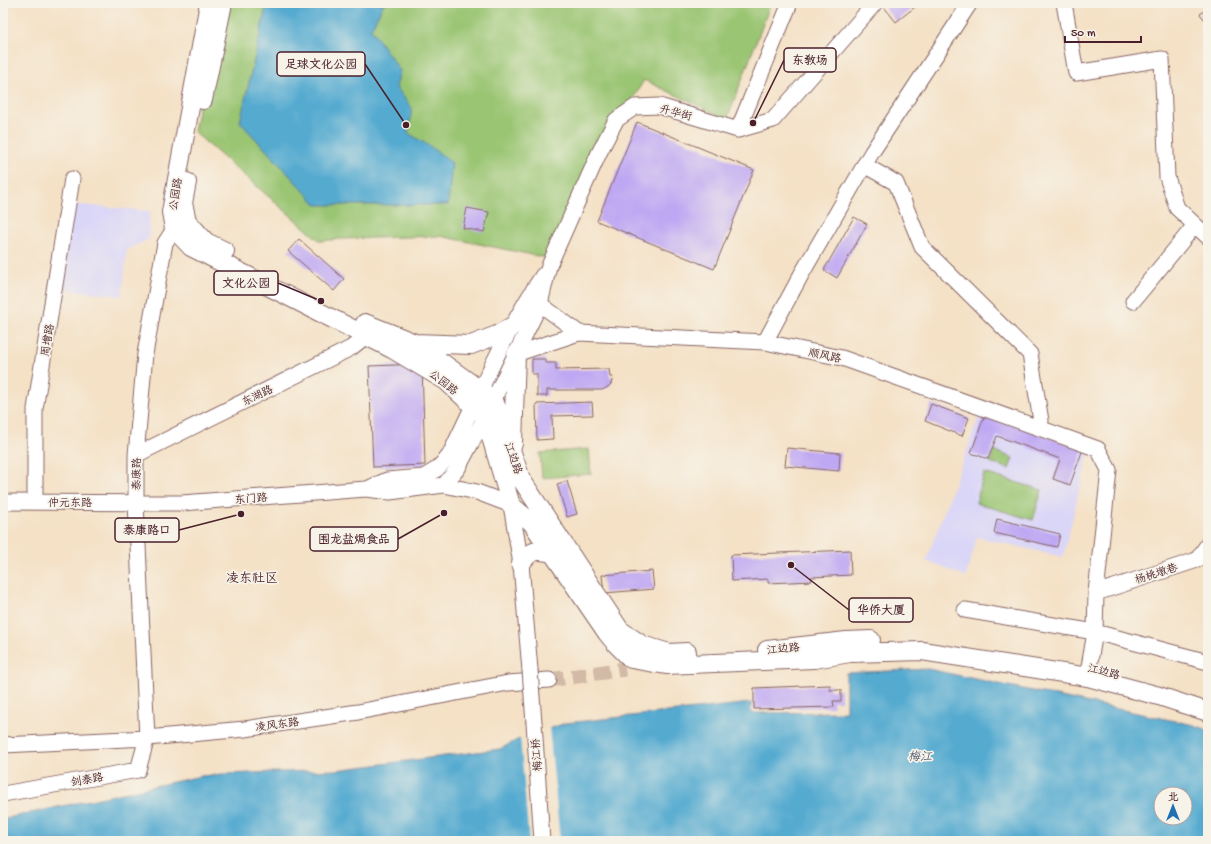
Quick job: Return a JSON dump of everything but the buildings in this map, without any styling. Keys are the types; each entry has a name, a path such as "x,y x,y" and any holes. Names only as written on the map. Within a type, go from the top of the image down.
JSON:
{"main road":[{"name":"公园路","path":"209,3 171,212 181,225 206,242 369,331 483,404"},
{"name":"公园路","path":"181,225 223,3"},
{"path":"416,342 471,345 497,335 514,325"},
{"name":"公园路","path":"369,331 416,342 483,404"},
{"path":"513,454 516,354"},
{"path":"483,404 511,505 532,524 616,644 628,664"},
{"name":"江边路","path":"483,404 513,454 521,479 617,626 620,630 642,645 669,653 767,650 846,641 924,641 1089,667 1185,692 1208,701"},
{"path":"521,564 526,555 534,552 542,550 552,553"},
{"name":"江边路","path":"628,664 666,665 814,659 850,653 922,651 1088,677 1159,696 1208,712"}],"street":[{"path":"738,130 790,3"},
{"path":"738,130 773,120 875,3"},
{"path":"765,342 801,275 864,165 970,3"},
{"path":"1064,3 1076,73 1162,60 1167,177 1177,208 1208,237"},
{"name":"升华街","path":"483,404 514,325 527,299 549,266 599,153 616,120 635,107 659,106 738,130"},
{"path":"864,165 896,183 922,247 1030,354 1041,421"},
{"name":"周增路","path":"35,502 35,409 72,180"},
{"name":"泰康路","path":"147,738 136,502 136,455 145,354 165,243 181,225"},
{"path":"1133,301 1195,225"},
{"name":"升华街","path":"483,404 516,354 540,304 549,266"},
{"path":"540,304 578,333"},
{"name":"东湖路","path":"136,455 351,348 369,331"},
{"name":"顺风路","path":"516,354 578,333 765,342 842,358 1098,449 1109,470 1096,593 1094,632 1089,667"},
{"path":"444,485 458,468 483,404"},
{"name":"东门路","path":"366,489 387,480 424,477 437,469 449,456 483,404"},
{"name":"东门路","path":"136,502 182,503 366,489 390,492 444,485 477,492 511,505"},
{"name":"仲元东路","path":"3,502 136,502"},
{"path":"511,505 521,564"},
{"name":"杨桃墩巷","path":"1096,593 1197,560 1208,544"},
{"name":"梅江桥","path":"521,564 542,841"},
{"path":"965,610 1094,632 1208,662"},
{"path":"628,664 642,645"},
{"name":"凌风东路","path":"3,744 147,738 245,729 358,712 508,683 549,680"},
{"name":"剑泰路","path":"3,794 138,770 147,738"}],"shaded area":[{"path":"69,204 150,211 149,239 127,250 122,296 55,288"},
{"path":"980,414 1089,451 1063,557 977,537 966,577 926,561"}],"green space":[{"path":"218,3 771,3 727,119 644,80 605,145 552,259 440,236 320,241 194,132"},
{"path":"589,449 591,474 542,478 540,453"},
{"path":"994,451 1013,458 1009,469 990,462"},
{"path":"984,473 1042,490 1033,520 976,503"}],"water":[{"path":"267,3 384,3 371,29 400,71 396,87 412,108 408,133 431,147 452,163 448,205 317,205 240,122"},
{"name":"梅江","path":"928,669 1194,725 1208,730 1208,841 3,841 3,819 201,776 336,770 500,749 521,738 566,723 751,703 751,713 846,712 846,673"}],"pier":[{"path":"549,727 560,841 529,841 520,736"}],"tunnel":[{"path":"549,680 625,669"}],"place":[{"name":"东教场","path":"753,123"},
{"name":"足球文化公园","path":"406,125"},
{"name":"文化公园","path":"321,301"},
{"name":"围龙盐焗食品","path":"444,513"},
{"name":"泰康路口","path":"241,514"},
{"name":"华侨大厦","path":"791,565"}],"district":[{"name":"凌东社区","path":"252,577"}]}
